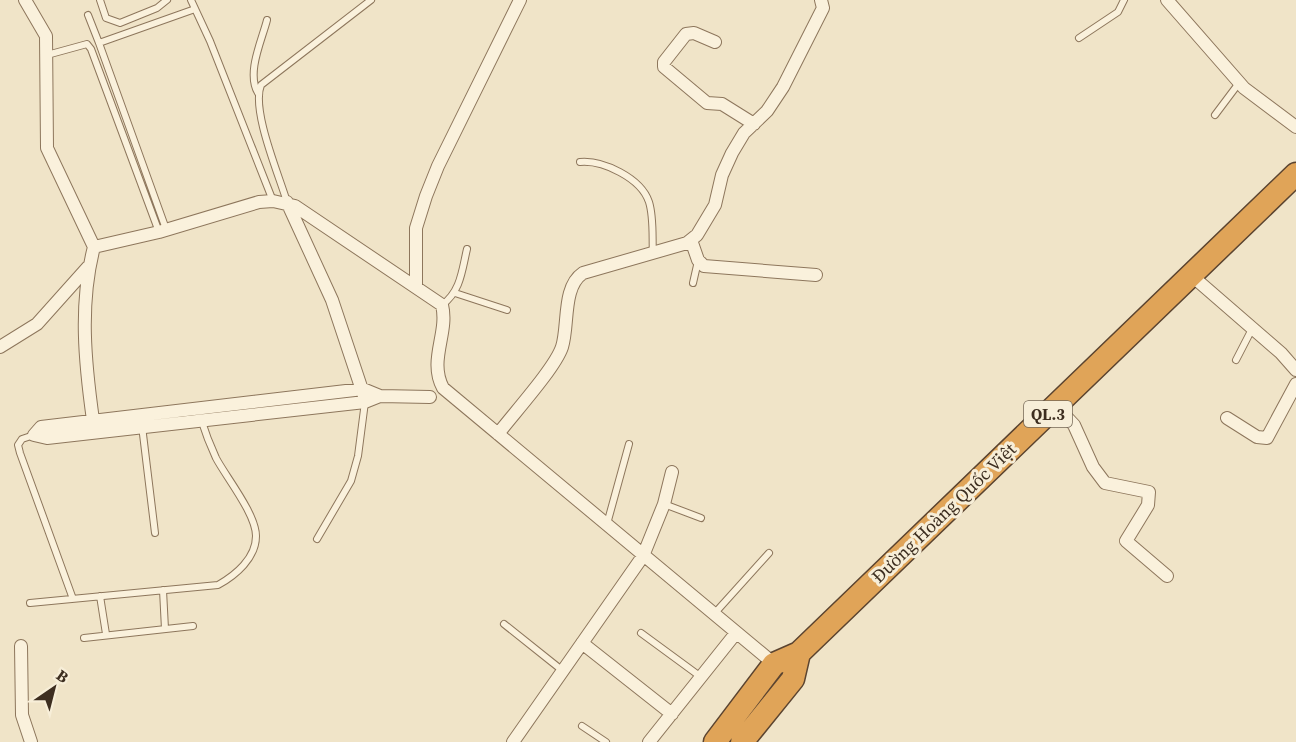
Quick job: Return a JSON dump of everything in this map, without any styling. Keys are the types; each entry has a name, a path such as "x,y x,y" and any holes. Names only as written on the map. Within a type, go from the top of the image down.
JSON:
{"highway":[{"name":"Đường Hoàng Quốc Việt","path":"715,742 774,664 799,652 1191,275 1294,182"},
{"path":"742,742 793,679 799,652"}],"street":[{"path":"25,0 46,36 47,148 94,247 89,266 86,295 85,364 93,420"},
{"path":"416,285 416,228 426,196 520,0"},
{"path":"498,434 555,363 562,347 570,294 576,277 692,240 715,205 722,175 732,153 744,133 767,111 783,87 823,9 821,0"},
{"path":"1167,0 1239,83 1264,105 1296,127"},
{"path":"715,42 694,33 686,34 664,62 664,67 707,103 722,104 754,124"},
{"path":"94,247 162,231 259,202 287,202 404,277 442,305 445,317 436,370 443,388 440,397"},
{"path":"287,202 332,300 364,395"},
{"path":"692,240 698,260 704,266 816,274"},
{"path":"0,347 37,324 89,266"},
{"path":"1191,275 1281,353 1296,370"},
{"path":"1227,418 1257,437 1267,438 1296,384"},
{"path":"364,395 201,420 141,420 93,420 41,427 34,435 47,438 141,420 197,407 364,395 440,397 498,434 793,679"},
{"path":"1056,406 1074,425 1093,467 1105,483 1149,492 1148,505 1126,541 1167,576"},
{"path":"513,742 643,556 664,504 672,472"},
{"path":"649,742 736,633"},
{"path":"582,643 672,714"},
{"path":"21,646 22,715 32,742"}],"lane":[{"path":"100,0 106,18 120,23 141,15 167,0"},
{"path":"191,0 273,201"},
{"path":"287,202 258,111 258,93 261,85 371,0"},
{"path":"1079,38 1118,12 1125,0"},
{"path":"99,42 195,9"},
{"path":"88,15 162,231"},
{"path":"141,15 144,27"},
{"path":"258,93 254,86 254,70 267,20"},
{"path":"46,56 81,44 87,44 91,49 162,231"},
{"path":"1215,116 1239,83"},
{"path":"580,162 591,161 619,173 644,192 649,202 653,254"},
{"path":"442,305 455,293 467,249"},
{"path":"693,283 698,260"},
{"path":"455,293 507,310"},
{"path":"1236,360 1252,329"},
{"path":"317,539 351,481 358,456 364,395"},
{"path":"30,603 218,585 232,577 245,564 256,535 250,516 215,456 197,407"},
{"path":"141,420 155,533"},
{"path":"34,435 22,439 18,445 73,599"},
{"path":"607,525 629,444"},
{"path":"664,504 701,518"},
{"path":"714,614 769,553"},
{"path":"163,590 165,629"},
{"path":"100,596 106,634"},
{"path":"504,624 563,671"},
{"path":"84,638 193,626"},
{"path":"641,633 701,677"},
{"path":"582,726 606,742"}]}
